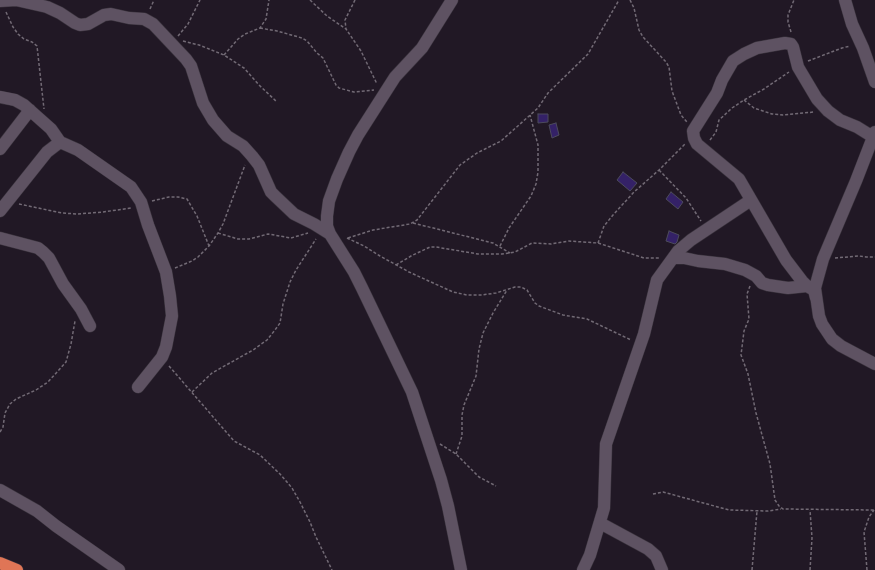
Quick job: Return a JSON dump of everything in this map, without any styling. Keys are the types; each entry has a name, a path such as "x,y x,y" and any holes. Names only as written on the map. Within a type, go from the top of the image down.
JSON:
{"highway":[{"path":"0,563 17,570"}],"street":[{"path":"2,4 16,0 47,7 80,25 88,24 106,14 144,19 153,24 170,38 191,66 203,103 213,120 228,136 243,146 259,164 271,192 294,214 324,231 354,272 412,392 441,480 461,570"},
{"path":"324,231 327,226 329,201 349,152 395,76 422,48 452,0"},
{"path":"845,0 852,24 862,45 875,82"},
{"path":"816,298 816,288 823,259 874,134 840,120 826,110 817,99 798,67 791,44 778,44 757,48 744,54 733,62 728,68 717,93 694,132 695,141 703,150 739,179 786,260 807,286 814,290 819,316 822,324 832,339 841,346 875,364"},
{"path":"0,96 16,100 30,110 46,125 60,142 78,150 131,187 142,205 166,272 172,316 166,347 162,357 138,387"},
{"path":"0,149 30,110"},
{"path":"0,211 47,152 60,142"},
{"path":"583,570 600,523 605,502 604,472 606,444 640,345 657,280 673,258 690,240 751,200"},
{"path":"0,238 38,248 44,252 81,309 90,326"},
{"path":"673,258 684,258 725,264 745,270 756,276 762,283 788,288 807,286"},
{"path":"0,490 37,511 119,570"},
{"path":"600,523 648,549 656,556 662,570"}],"path":[{"path":"170,38 188,24 200,0"},
{"path":"260,28 266,19 269,0"},
{"path":"224,55 238,39 245,34 260,28 277,31 302,38 307,41 323,58 336,85 342,90 354,92 381,90 361,51 346,29 327,16 310,0"},
{"path":"350,0 353,3"},
{"path":"346,29 345,20 355,0"},
{"path":"413,223 423,214 460,165 477,153 501,141 538,108 548,93 588,54 620,0"},
{"path":"598,243 604,226 613,215 634,192 659,170 694,132 681,115 672,91 666,62 639,30 634,8 630,0"},
{"path":"791,44 792,37 788,22 788,15 794,0"},
{"path":"2,4 18,34 37,46 46,125"},
{"path":"170,38 199,44 224,55 244,68 277,102"},
{"path":"703,150 716,132 719,120 744,100 764,90 786,73 798,67 842,48 862,45"},
{"path":"744,100 754,108 772,114 793,115 826,110"},
{"path":"500,246 509,228 531,196 536,184 538,172 538,145 530,115"},
{"path":"166,272 192,261 209,246 223,224 250,153"},
{"path":"659,170 686,198 706,229"},
{"path":"9,201 77,214 123,210 169,197 187,199 197,216 209,246"},
{"path":"348,238 373,230 413,223 487,241 500,246 510,254"},
{"path":"218,233 249,240 268,234 291,238 324,231 348,238 396,265 454,292 467,295 482,295 521,287 527,290 535,303 539,306 563,315 587,319 640,345"},
{"path":"192,392 212,373 253,350 267,340 280,323 283,304 290,282 296,270 315,240 324,231"},
{"path":"396,265 430,247 478,254 510,254 532,243 551,244 569,241 598,243 644,258 673,258"},
{"path":"823,259 859,256 875,257"},
{"path":"756,276 747,294 749,319 744,331 741,355 748,374 756,414 770,464 775,500 783,509"},
{"path":"456,454 462,436 462,415 464,405 476,376 479,349 483,333 507,290"},
{"path":"0,432 3,427 5,413 10,404 16,399 36,390 48,382 66,362 75,320 81,309"},
{"path":"162,357 234,441 260,455 292,488 310,522 332,570"},
{"path":"426,436 456,454 479,478 496,486"},
{"path":"653,494 663,492 730,510 874,510"},
{"path":"810,509 812,538 810,570"},
{"path":"867,570 864,532 869,517 874,510"},
{"path":"752,570 757,511"}],"building":[{"path":"538,114 548,114 548,122 538,123"},
{"path":"556,123 559,135 552,138 549,125"},
{"path":"623,172 637,183 630,191 617,180"},
{"path":"671,192 683,202 678,209 666,199"},
{"path":"669,231 679,235 675,244 666,241"}]}
